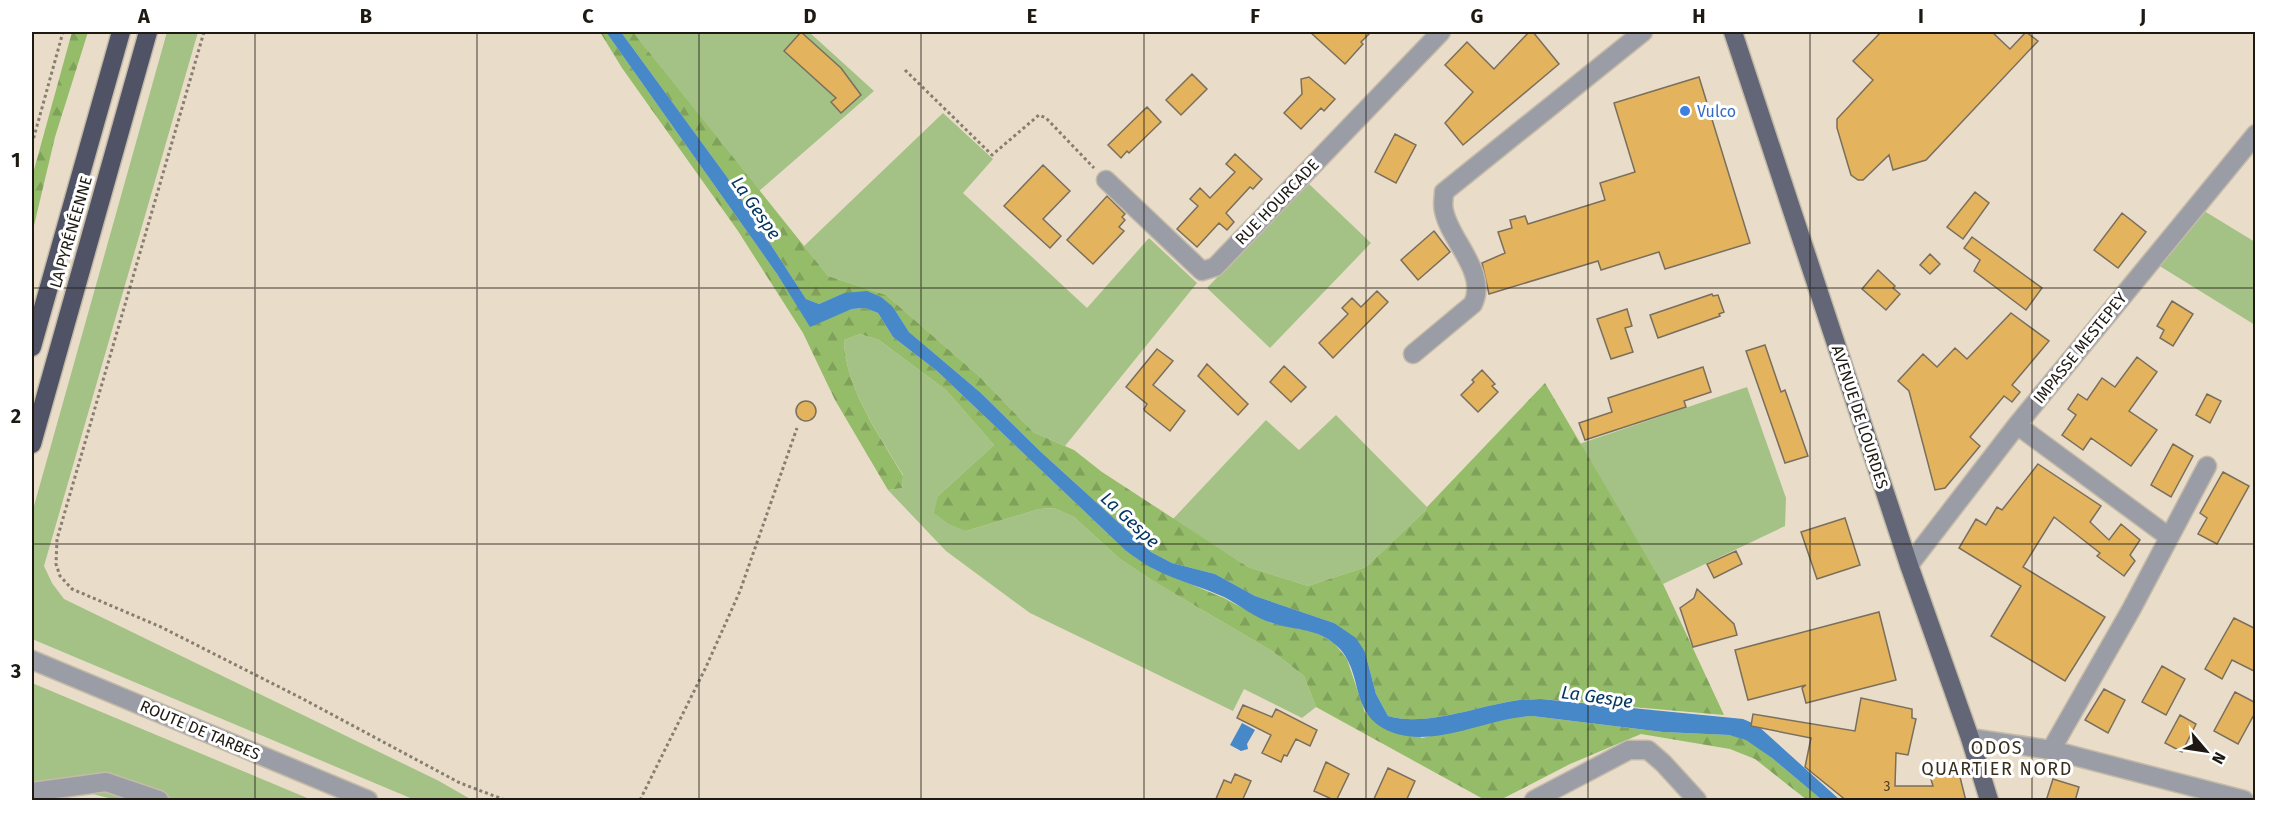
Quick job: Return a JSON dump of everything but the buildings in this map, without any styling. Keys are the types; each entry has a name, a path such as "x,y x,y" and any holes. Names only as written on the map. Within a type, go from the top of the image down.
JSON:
{"highway":[{"name":"LA PYRÉNÉENNE","path":"32,347 121,32"},
{"name":"LA PYRÉNÉENNE","path":"32,444 148,32"}],"main road":[{"name":"AVENUE DE LOURDES","path":"1733,32 1909,565 1970,738 1989,801"}],"street":[{"name":"RUE HOURCADE","path":"1106,180 1202,271 1215,267 1441,32"},
{"path":"1413,354 1473,304 1477,295 1476,278 1444,212 1444,192 1643,32"},
{"name":"IMPASSE MESTEPEY","path":"1909,565 2017,424 2256,134"},
{"path":"2017,424 2169,537"},
{"path":"2051,750 2132,608 2207,466"},
{"name":"ROUTE DE TARBES","path":"32,660 368,801"},
{"path":"1970,738 2051,750 2244,801"},
{"path":"1534,801 1629,750 1648,750 1664,763 1697,801"},
{"path":"32,792 106,782 159,801"}],"path":[{"path":"32,144 63,32"},
{"path":"204,32 57,539 56,564 60,576 72,589 161,627 303,699 460,783 505,801"},
{"path":"905,70 992,155 1039,115 1046,118 1106,180"},
{"path":"640,801 706,667 740,591 797,428"}],"green space":[{"path":"72,32 88,32 55,137 32,234 32,177"},
{"path":"167,32 198,32 44,566 52,583 64,599 439,781 472,800 415,800 32,639 32,513"},
{"path":"600,32 606,32 777,274 810,326 852,309 865,308 878,313 893,337 937,371 1125,550 1154,569 1224,598 1271,623 1315,632 1334,643 1347,659 1365,713 1422,738 1515,717 1532,716 1663,732 1729,735 1746,739 1822,800 1807,800 1755,759 1730,749 1641,734 1570,764 1500,800 1485,800 1316,707 1304,676 1272,651 1120,559 1074,517 1054,508 1039,509 966,531 949,524 934,513 938,496 994,445 946,390 879,340 860,334 844,340 846,358 850,376 865,410 903,476 902,488 888,490 835,400 803,333 738,231 622,68"},
{"path":"621,32 633,32 828,276 886,295 980,377 1033,432 1074,450 1102,472 1248,567 1308,586 1366,567 1426,510 1545,383 1663,584 1724,715 1541,699 1516,700 1434,718 1402,719 1388,716 1376,694 1365,652 1334,623 1255,596 1215,574 1172,563 1151,552 1041,452 981,393 909,332 893,307 844,293 819,304 806,299 727,177"},
{"path":"633,32 809,32 874,91 759,191"},
{"path":"943,113 993,159 963,193 1087,308 1149,238 1197,283 1065,446 1033,432 980,377 886,295 828,276 804,246"},
{"path":"1308,183 1371,243 1270,348 1207,288"},
{"path":"2201,209 2255,242 2255,325 2158,265"},
{"path":"860,334 879,340 946,390 994,445 938,496 966,531 1039,509 1054,508 1074,517 1120,559 1272,651 1304,676 1316,707 1302,718 1244,689 1233,711 1030,613 946,551 888,490 902,488 903,475 865,410 850,376 846,358 844,340"},
{"path":"1747,387 1786,498 1785,526 1663,584 1579,444"},
{"path":"1336,415 1427,507 1366,567 1308,586 1248,567 1173,519 1266,420 1299,450"},
{"path":"32,683 312,800 116,800 89,793 56,800 32,800"}],"water":[{"path":"606,32 621,32 727,177 806,299 819,304 844,293 867,291 881,297 893,307 909,332 981,393 1041,452 1151,552 1172,563 1215,574 1255,596 1334,623 1356,638 1365,652 1376,694 1388,716 1402,719 1434,718 1516,700 1541,699 1743,719 1757,725 1840,800 1822,800 1772,758 1746,740 1729,735 1663,732 1532,716 1498,721 1430,737 1397,734 1380,726 1369,716 1362,705 1350,665 1343,653 1332,642 1318,634 1266,621 1224,597 1140,561 1125,550 937,371 893,337 878,313 865,308 852,309 810,327 777,274"},
{"path":"1242,723 1255,730 1247,744 1248,749 1241,751 1230,745"}],"place":[{"name":"Vulco","path":"1685,111"}],"district":[{"name":"ODOS QUARTIER NORD","path":"1997,758"}],"water label":[{"name":"La Gespe","path":"756,208"},
{"name":"La Gespe","path":"1130,520"},
{"name":"La Gespe","path":"1597,697"}]}
